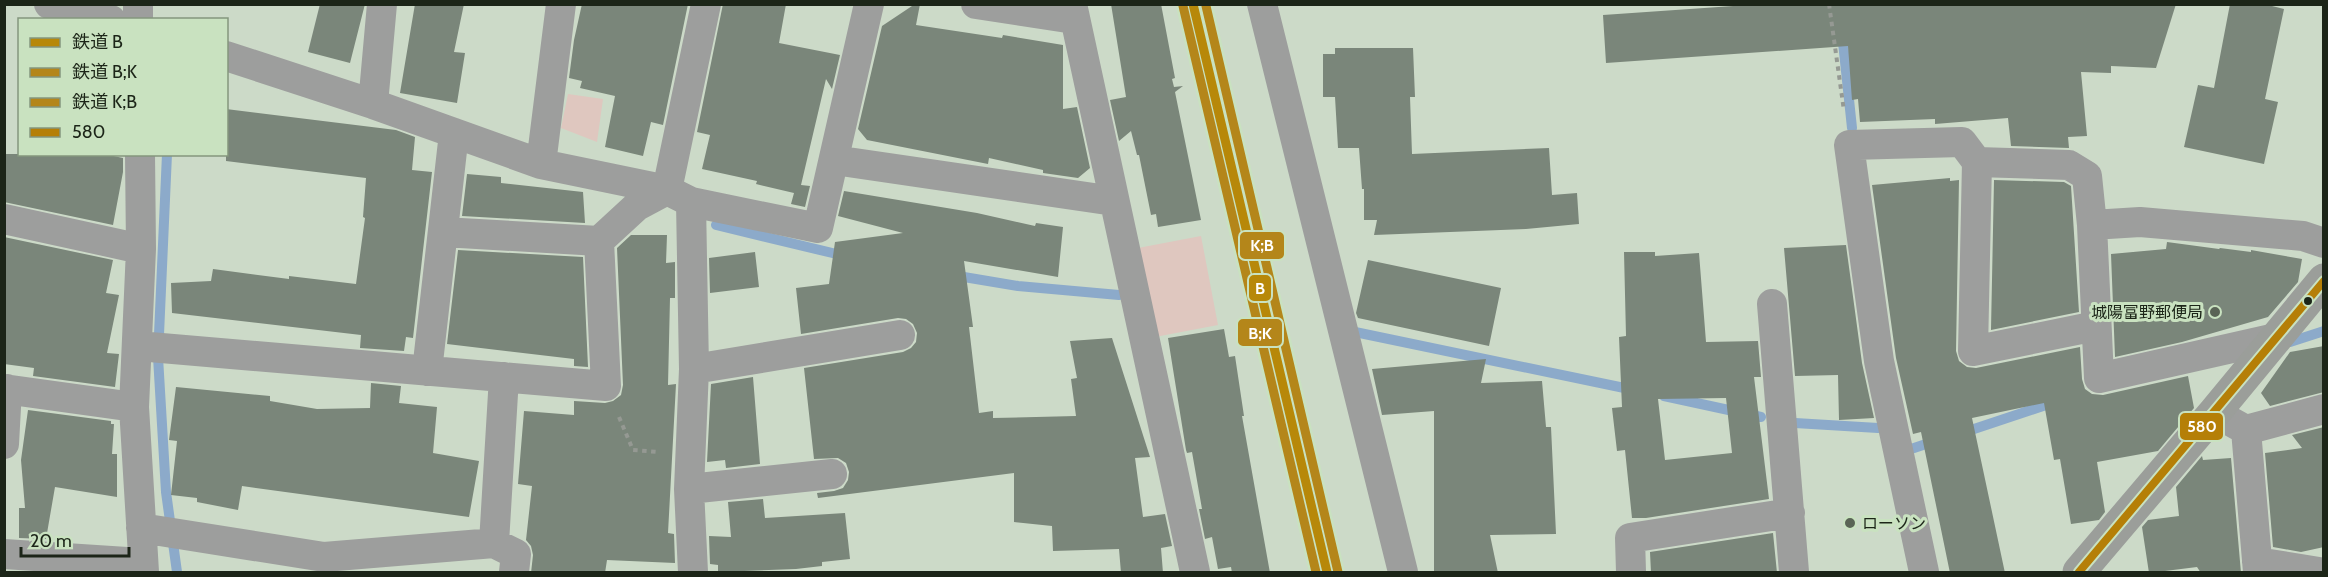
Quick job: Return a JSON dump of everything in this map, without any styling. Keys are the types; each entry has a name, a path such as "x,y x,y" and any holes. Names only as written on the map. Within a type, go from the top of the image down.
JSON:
{"main road":[{"path":"2079,573 2324,280"}],"street":[{"path":"50,4 103,18"},
{"path":"373,104 382,4"},
{"path":"541,164 561,4"},
{"path":"693,573 689,454 694,369 679,196 706,4"},
{"path":"228,57 373,104 541,164 818,228 869,4"},
{"path":"976,4 1073,12 1195,573"},
{"path":"1262,4 1403,573"},
{"path":"427,371 454,133"},
{"path":"1924,573 1879,361 1849,145 1962,142 1977,162 1973,351 2096,326"},
{"path":"4,554 143,568 134,408 141,249 140,156"},
{"path":"834,160 1114,201"},
{"path":"1977,162 2069,165 2087,176 2092,225 2099,378 2276,338"},
{"path":"443,232 599,241 637,206 679,196"},
{"path":"4,219 141,249"},
{"path":"2092,225 2152,223 2303,237 2324,243"},
{"path":"138,346 606,386 599,241"},
{"path":"1772,304 1794,573"},
{"path":"694,369 900,334"},
{"path":"494,543 504,377"},
{"path":"4,444 6,389 134,408"},
{"path":"2215,412 2246,430 2324,409"},
{"path":"2246,430 2257,567 2319,573"},
{"path":"689,489 832,474"},
{"path":"1631,573 1629,538 1790,513"},
{"path":"141,528 324,557 393,562 494,543 516,554 514,573"}],"path":[{"path":"1829,4 1849,145"},
{"path":"606,386 633,450 689,454"}],"shaded area":[{"path":"568,94 603,99 597,142 561,128"},
{"path":"1201,236 1218,325 1155,337 1138,248"}],"building":[{"path":"320,4 365,4 350,63 308,52"},
{"path":"415,4 464,4 454,52 465,53 457,103 400,93"},
{"path":"582,4 688,4 663,125 651,122 643,156 605,147 615,96 580,88 582,81 569,78"},
{"path":"723,4 786,4 779,43 840,55 832,89 826,79 801,185 810,186 805,207 791,204 794,193 756,184 757,181 702,169 710,135 697,132"},
{"path":"915,4 920,4 916,25 1002,38 1003,35 1063,45 1063,109 1077,107 1090,168 1078,178 1043,173 1043,170 989,158 988,164 867,140 858,129 882,26"},
{"path":"1111,4 1161,4 1175,78 1172,79 1174,87 1183,86 1175,92 1201,220 1158,227 1156,214 1151,215 1139,155 1137,155 1131,131 1119,141 1110,100 1126,97"},
{"path":"1762,4 2176,4 2156,68 2111,66 2111,73 2081,72 2087,136 2068,137 2069,148 2011,146 2008,118 1935,124 1935,119 1860,122 1858,99 1852,100 1848,46 1606,63 1603,15"},
{"path":"2230,4 2264,4 2284,9 2265,99 2278,102 2264,164 2184,147 2198,85 2214,88"},
{"path":"1335,48 1413,48 1415,97 1410,97 1412,154 1549,148 1552,195 1577,193 1579,224 1526,229 1374,235 1377,220 1364,220 1364,189 1362,189 1359,148 1338,148 1335,97 1323,97 1323,54 1335,54"},
{"path":"228,109 396,130 415,137 412,170 432,172 413,338 406,337 404,351 360,348 361,335 172,313 171,283 211,281 213,269 289,279 289,276 356,284 365,218 363,217 366,178 226,161 226,156 228,156"},
{"path":"4,154 123,158 123,172 113,225 4,202"},
{"path":"467,174 501,177 501,183 583,192 585,223 462,216"},
{"path":"1950,178 1950,181 1959,180 1956,351 1959,361 1967,367 1976,368 2080,347 2082,379 2085,389 2092,394 2103,395 2188,376 2194,408 2158,451 2097,462 2105,512 2099,520 2071,524 2060,459 2054,460 2044,403 1972,418 2005,573 1950,573 1921,432 1913,434 1896,358 1872,185"},
{"path":"1994,180 2064,182 2071,186 2079,312 1991,330"},
{"path":"844,191 977,213 1035,226 1036,223 1063,227 1058,277 964,261 973,327 969,327 979,413 993,411 993,418 1076,416 1071,379 1077,378 1070,341 1112,338 1150,457 1135,458 1143,517 1165,514 1172,546 1161,548 1163,573 1121,573 1119,549 1053,551 1052,526 1014,522 1014,473 818,498 817,493 843,488 848,480 849,472 846,463 838,458 814,459 804,368 903,352 916,342 917,333 913,324 906,319 898,318 801,334 796,288 829,284 835,242 903,233 838,216"},
{"path":"631,235 667,235 666,263 675,262 675,298 670,298 668,385 676,384 668,533 674,534 675,563 607,560 605,573 531,573 533,555 531,546 526,540 532,486 518,484 524,411 574,415 574,401 605,403 621,395 623,385 617,248"},
{"path":"4,237 113,260 106,293 119,295 107,353 119,354 115,387 33,376 34,368 4,364"},
{"path":"2167,242 2219,249 2251,252 2251,250 2302,259 2298,282 2268,317 2182,342 2115,357 2111,254 2166,249"},
{"path":"1846,245 1862,363 1874,418 1839,420 1838,375 1795,376 1784,248"},
{"path":"458,250 583,257 588,367 574,366 574,359 447,344"},
{"path":"755,252 759,287 710,293 709,258"},
{"path":"1624,252 1655,252 1655,256 1699,253 1706,342 1758,341 1761,377 1754,377 1769,499 1646,518 1632,518 1625,450 1617,451 1612,408 1622,407 1619,337 1626,336","holes":["1726,398 1732,453 1665,460 1658,399"]},
{"path":"1368,260 1501,288 1489,346 1358,318 1356,313"},
{"path":"1224,329 1229,357 1235,356 1244,416 1242,416 1270,573 1232,573 1231,567 1218,569 1212,537 1205,539 1192,452 1187,453 1186,450 1168,338"},
{"path":"2324,346 2324,392 2270,406 2261,393 2290,352"},
{"path":"1486,359 1481,383 1542,381 1546,427 1551,427 1556,534 1490,535 1498,573 1434,573 1434,411 1382,415 1372,369"},
{"path":"753,377 760,464 726,468 725,460 707,462 711,384"},
{"path":"371,383 401,386 399,403 437,407 433,453 479,461 469,517 242,486 238,510 197,502 197,498 171,495 177,441 169,440 176,387 270,396 270,401 317,409 370,408"},
{"path":"28,410 111,421 111,424 114,424 112,454 117,454 117,497 55,487 46,539 19,538 19,508 25,508 21,460"},
{"path":"2324,427 2324,547 2301,552 2273,547 2265,453 2302,448 2292,435"},
{"path":"2202,456 2203,460 2231,458 2241,573 2201,573 2197,567 2149,573 2142,527 2148,520 2179,516 2176,487"},
{"path":"763,499 765,518 845,513 850,559 822,562 822,566 796,569 718,572 718,565 710,564 709,536 731,537 728,502"},
{"path":"1773,533 1777,573 1651,573 1650,552"}],"waterway":[{"path":"1842,33 1852,128"},
{"path":"167,156 158,357 166,492 177,572"},
{"path":"716,225 845,256"},
{"path":"952,275 1018,286 1119,295"},
{"path":"2290,342 2324,331"},
{"path":"1355,332 1634,390"},
{"path":"1664,396 1761,417"},
{"path":"1962,433 2058,401"},
{"path":"1795,423 1878,428"},
{"path":"1905,451 1935,441"}],"rail line":[{"name":"B","path":"1193,4 1327,572"},
{"name":"B;K","path":"1183,6 1316,572"},
{"name":"K;B","path":"1206,6 1338,572"}],"transit line":[{"name":"580","path":"2079,572 2324,281"}],"place":[{"name":"城陽富野郵便局","path":"2215,312"},
{"name":"ローソン","path":"1850,523"}]}
